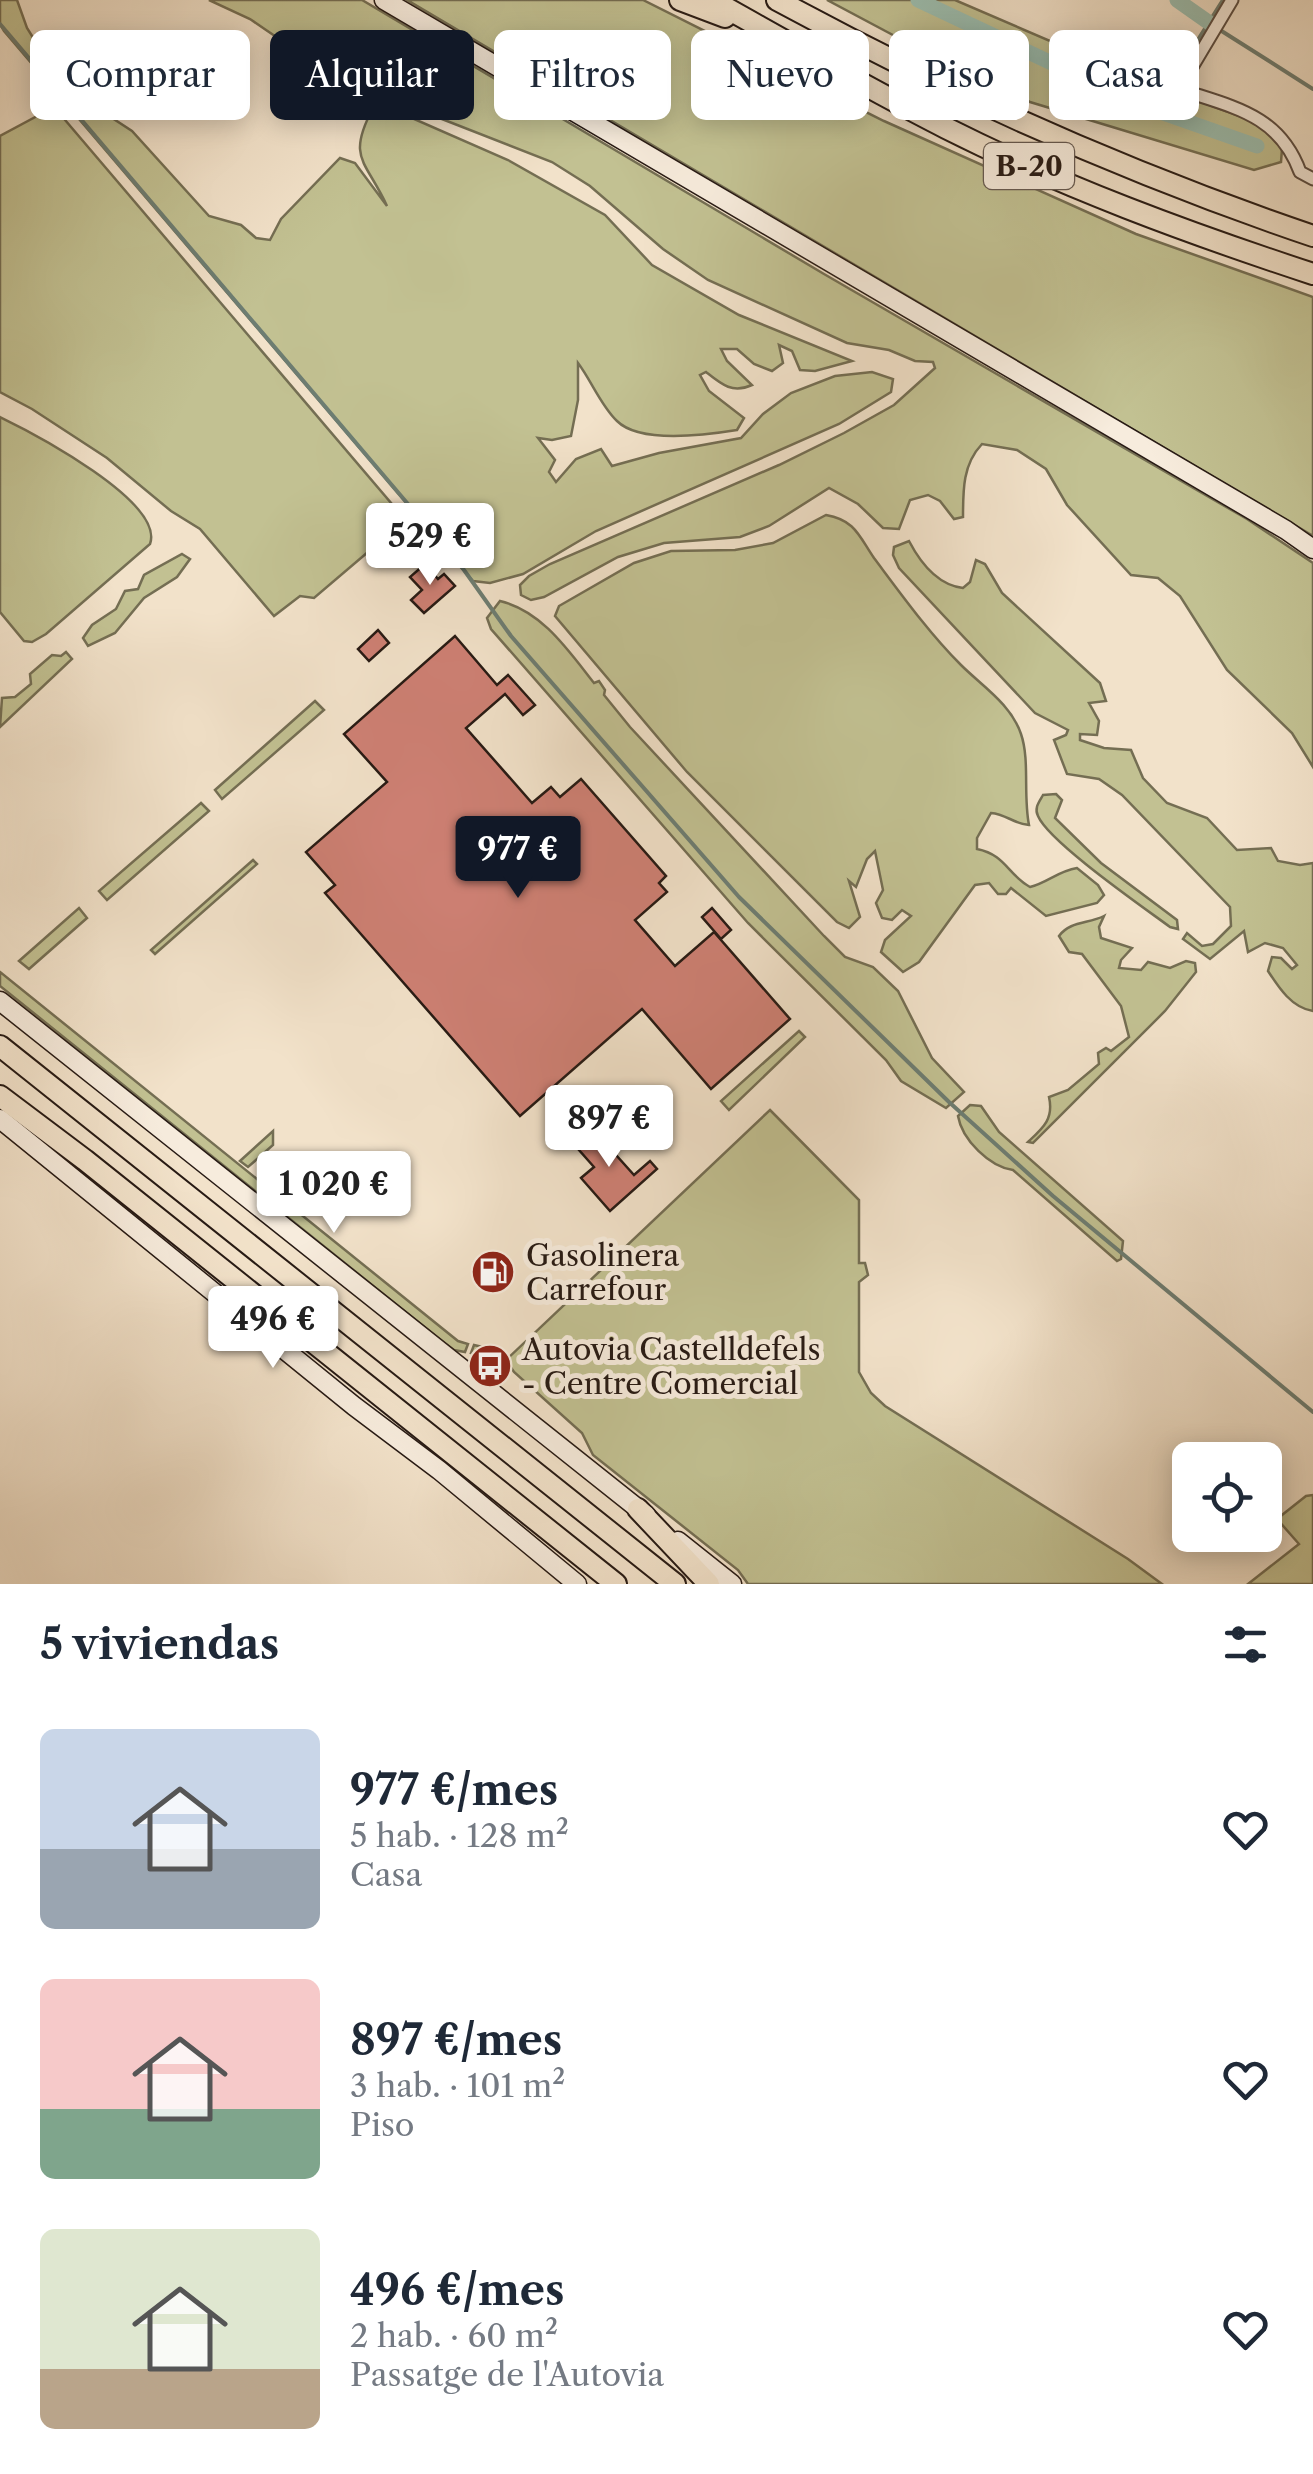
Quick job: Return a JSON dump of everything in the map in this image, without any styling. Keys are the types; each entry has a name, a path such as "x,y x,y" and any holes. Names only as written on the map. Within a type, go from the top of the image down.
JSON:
{"highway":[{"path":"680,0 759,26"},
{"name":"B-20","path":"712,0 947,128 1212,241 1313,274"},
{"name":"B-20","path":"777,0 883,58 1086,152 1313,236"},
{"path":"798,0 883,58"},
{"path":"0,1046 674,1584"},
{"path":"0,1084 85,1160"},
{"path":"0,1096 616,1584"},
{"path":"638,1509 709,1584"}],"street":[{"path":"384,0 1313,549"},
{"path":"1232,0 1179,90 1263,120 1293,152 1300,172 1313,179"},
{"path":"0,1001 732,1584"},
{"path":"0,1119 576,1584"}],"shaded area":[{"path":"0,0 17,0 30,33 30,61 4,31 0,24"},
{"path":"209,0 362,0 413,30 270,33"},
{"path":"407,0 643,0 703,30 691,30 691,120 869,120 869,113 1136,234 1313,297 1313,536 610,120 671,120 671,30 494,30 494,51 474,40 474,30 458,30"},
{"path":"827,0 955,0 1025,30 889,30"},
{"path":"1029,32 1049,41 1049,108 1030,102"},
{"path":"474,66 494,78 494,120 564,120 1247,519 1313,563 1313,767 1292,733 1227,670 1180,596 1158,578 1131,575 1067,505 1046,469 1017,450 982,444 965,477 963,517 954,519 940,501 928,495 910,500 899,529 883,528 858,504 829,488 769,526 740,537 664,543 618,557 544,597 531,600 521,595 520,585 550,564 844,433 894,405 935,368 933,362 847,343 708,280 663,249 590,186 552,162 444,120 474,120"},
{"path":"1199,101 1261,124 1282,149 1281,162 1254,170 1089,120 1199,120"},
{"path":"30,120 65,120 403,517 402,523 314,598 300,596 274,616 200,529 171,511 107,458 0,392 0,136"},
{"path":"80,120 115,120 132,131 209,216 241,225 256,238 270,240 281,219 340,158 355,163 387,206 362,159 365,125 367,120 417,120 508,160 605,215 652,265 739,315 852,361 815,371 800,370 792,351 779,345 783,363 772,371 754,364 737,349 721,349 727,361 752,385 733,388 706,372 700,375 709,391 744,418 737,430 674,436 641,433 617,421 578,363 578,400 571,436 538,438 555,460 549,472 556,482 576,459 601,449 612,466 741,438 763,414 791,393 835,376 872,372 893,379 891,392 839,424 596,531 523,574 490,583 473,581"},
{"path":"0,417 93,471 138,509 149,527 150,544 32,642 24,641 0,612"},
{"path":"826,515 855,530 927,627 1003,705 1021,734 1029,825 991,813 977,838 977,849 1000,860 1030,887 1077,868 1104,895 1097,903 1046,916 1011,888 1006,894 998,894 989,883 975,885 919,962 903,972 881,952 885,940 911,916 902,910 892,920 882,918 876,903 883,890 875,851 867,859 856,887 849,881 860,917 849,928 837,922 687,772 555,616 559,606 634,563 671,551 735,550 773,543"},
{"path":"909,541 931,571 954,586 963,588 970,582 976,560 985,564 1002,593 1100,683 1106,701 1089,703 1099,721 1097,735 1080,734 1080,740 1104,748 1131,750 1143,778 1167,803 1207,818 1237,850 1271,848 1278,861 1313,863 1313,1011 1292,1002 1268,971 1272,957 1281,958 1292,969 1297,965 1283,948 1265,943 1248,952 1244,931 1210,959 1183,939 1187,933 1202,946 1213,944 1231,926 1230,907 1122,795 1099,779 1067,774 1054,740 1068,730 1035,713 899,568 894,547"},
{"path":"182,554 190,559 177,577 144,598 115,633 88,646 83,638 92,625 116,609 125,591 138,589 144,575"},
{"path":"500,601 529,613 553,633 594,683 599,681 604,695 630,727 824,936 845,957 873,967 898,991 932,1058 964,1092 946,1108 901,1081 886,1060 748,923 491,629 487,618"},
{"path":"66,652 72,659 0,727 2,698 15,697 31,684 30,674 52,655"},
{"path":"315,701 324,710 222,799 215,790"},
{"path":"1056,794 1062,800 1055,818 1101,863 1177,920 1178,929 1170,927 1059,842 1037,813 1043,795"},
{"path":"201,803 209,811 107,900 99,891"},
{"path":"253,860 257,864 155,954 151,950"},
{"path":"79,908 87,918 29,969 19,961"},
{"path":"1104,916 1099,927 1101,938 1132,948 1119,968 1141,970 1148,962 1170,968 1186,961 1195,963 1196,972 1165,1011 1033,1143 1028,1142 1049,1117 1049,1097 1068,1090 1099,1064 1098,1053 1106,1048 1111,1051 1129,1037 1121,1006 1082,954 1069,952 1059,936 1074,925"},
{"path":"0,972 458,1341 468,1344 465,1352 443,1342 0,986"},
{"path":"799,1031 805,1037 729,1110 721,1101"},
{"path":"970,1105 981,1106 999,1132 1123,1241 1121,1259 1117,1261 1013,1170 995,1164 978,1151 958,1116"},
{"path":"770,1110 859,1200 859,1263 865,1263 868,1275 859,1282 859,1372 871,1393 885,1406 1162,1584 748,1584 738,1570 593,1455 582,1433 514,1372 506,1360"},
{"path":"273,1131 273,1145 248,1167 240,1161"},
{"path":"474,1345 491,1349 506,1360 498,1366 484,1355 471,1353"},
{"path":"1313,1495 1313,1584 1248,1584 1299,1544 1282,1525 1282,1515"}],"building":[{"path":"425,564 438,579 444,574 455,586 424,613 411,600 422,590 410,577"},
{"path":"378,630 389,643 369,661 358,649"},
{"path":"455,636 497,685 508,675 535,705 523,715 505,694 466,728 532,803 551,787 560,797 581,779 666,876 659,883 667,892 635,920 675,966 714,932 790,1019 711,1089 642,1009 520,1116 325,893 335,885 306,852 387,782 344,734"},
{"path":"712,908 731,930 721,939 702,917"},
{"path":"590,1126 634,1175 650,1161 657,1169 610,1211 581,1178 594,1167 572,1142"}],"waterway":[{"path":"918,0 1143,106 1257,146"},
{"path":"1177,0 1211,24"},
{"path":"1199,38 1223,0"},
{"path":"0,24 464,570 511,636 739,897 949,1102 1053,1196 1313,1412"},
{"path":"1220,30 1313,89"}],"place":[{"name":"Gasolinera Carrefour","path":"493,1272"},
{"name":"Autovia Castelldefels - Centre Comercial","path":"490,1366"}]}
